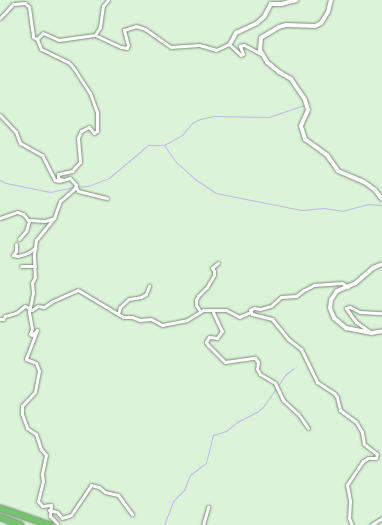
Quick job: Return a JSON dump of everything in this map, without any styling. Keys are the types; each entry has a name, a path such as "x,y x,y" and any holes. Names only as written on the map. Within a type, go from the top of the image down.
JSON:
{"highway":[{"path":"0,508 50,525"},
{"path":"0,517 22,525"}],"main road":[{"path":"230,44 236,34 257,23 264,17 271,4 281,4 297,0"},
{"path":"331,0 328,12 321,23 315,26 304,27 286,25 266,34 260,42 261,54 274,68 291,80 305,100 308,110 301,126 305,139 327,155 338,171 364,182 375,190 382,199"},
{"path":"382,264 373,268 360,281 343,288 333,296 331,300 331,313 340,324 346,328 372,333 382,331"}],"street":[{"path":"95,35 100,27 103,6 108,0"},
{"path":"0,18 13,4 18,3 28,5 31,15 33,37 37,39 41,49 68,62 90,93 97,112 97,131 94,133 89,127 81,131 78,138 80,162 72,171 58,174 59,178 63,180"},
{"path":"37,39 43,33 58,40 95,35 121,47 127,48 128,45 124,30 136,26 145,29 170,47 199,45 216,50 230,44 240,55 243,54 240,47 241,45 248,46 261,54"},
{"path":"0,115 16,132 20,143 42,155 55,180 59,181 70,178 78,191 107,198"},
{"path":"57,523 50,516 49,510 51,505 42,506 37,499 41,490 46,455 41,449 36,434 27,428 21,412 22,404 36,392 39,369 36,363 26,360 37,330 32,335 30,334 32,329 29,308 33,293 32,283 35,277 35,248 37,238 54,218 62,198 76,186"},
{"path":"0,218 17,212 23,214 29,220 45,221 54,218"},
{"path":"20,239 26,231 29,220"},
{"path":"16,244 16,250 13,255 18,256 28,254 35,248"},
{"path":"200,311 196,305 196,300 207,287 214,275 212,268 218,263"},
{"path":"21,266 35,266"},
{"path":"0,319 16,313 25,306 32,310 38,306 45,307 53,301 78,290 123,318 132,317 140,320 150,318 162,325 187,320 200,311 226,310 239,317 250,312 252,308 271,306 281,297 296,296 306,288 314,285 342,283 348,286"},
{"path":"118,314 120,307 129,299 141,298 146,294 150,286"},
{"path":"372,333 356,322 346,308 350,307 360,312 382,313"},
{"path":"212,310 222,331 217,338 209,337 206,342 208,345 225,362 255,358 260,374 275,383 283,400 299,415 308,428"},
{"path":"250,312 272,320 288,338 301,349 314,378 317,382 334,393 337,397 340,410 356,422 362,432 364,444 377,454 376,458 368,458 363,461 347,485 350,501 349,518 352,525"},
{"path":"49,510 57,512 62,518 71,515 90,485 99,487 104,492 118,495 132,514"},
{"path":"203,525 208,507"},
{"path":"371,525 382,518"}],"waterway":[{"path":"76,187 88,186 109,178 148,145 164,145 182,135 192,123 200,119 214,116 269,117 304,105"},
{"path":"164,145 176,162 195,179 216,193 301,210 324,208 342,211 368,204 382,205"},
{"path":"0,180 6,183 50,192 73,187"},
{"path":"164,525 173,501 184,490 190,475 206,463 213,435 226,431 237,422 257,412 263,407 285,375 294,368"}]}
